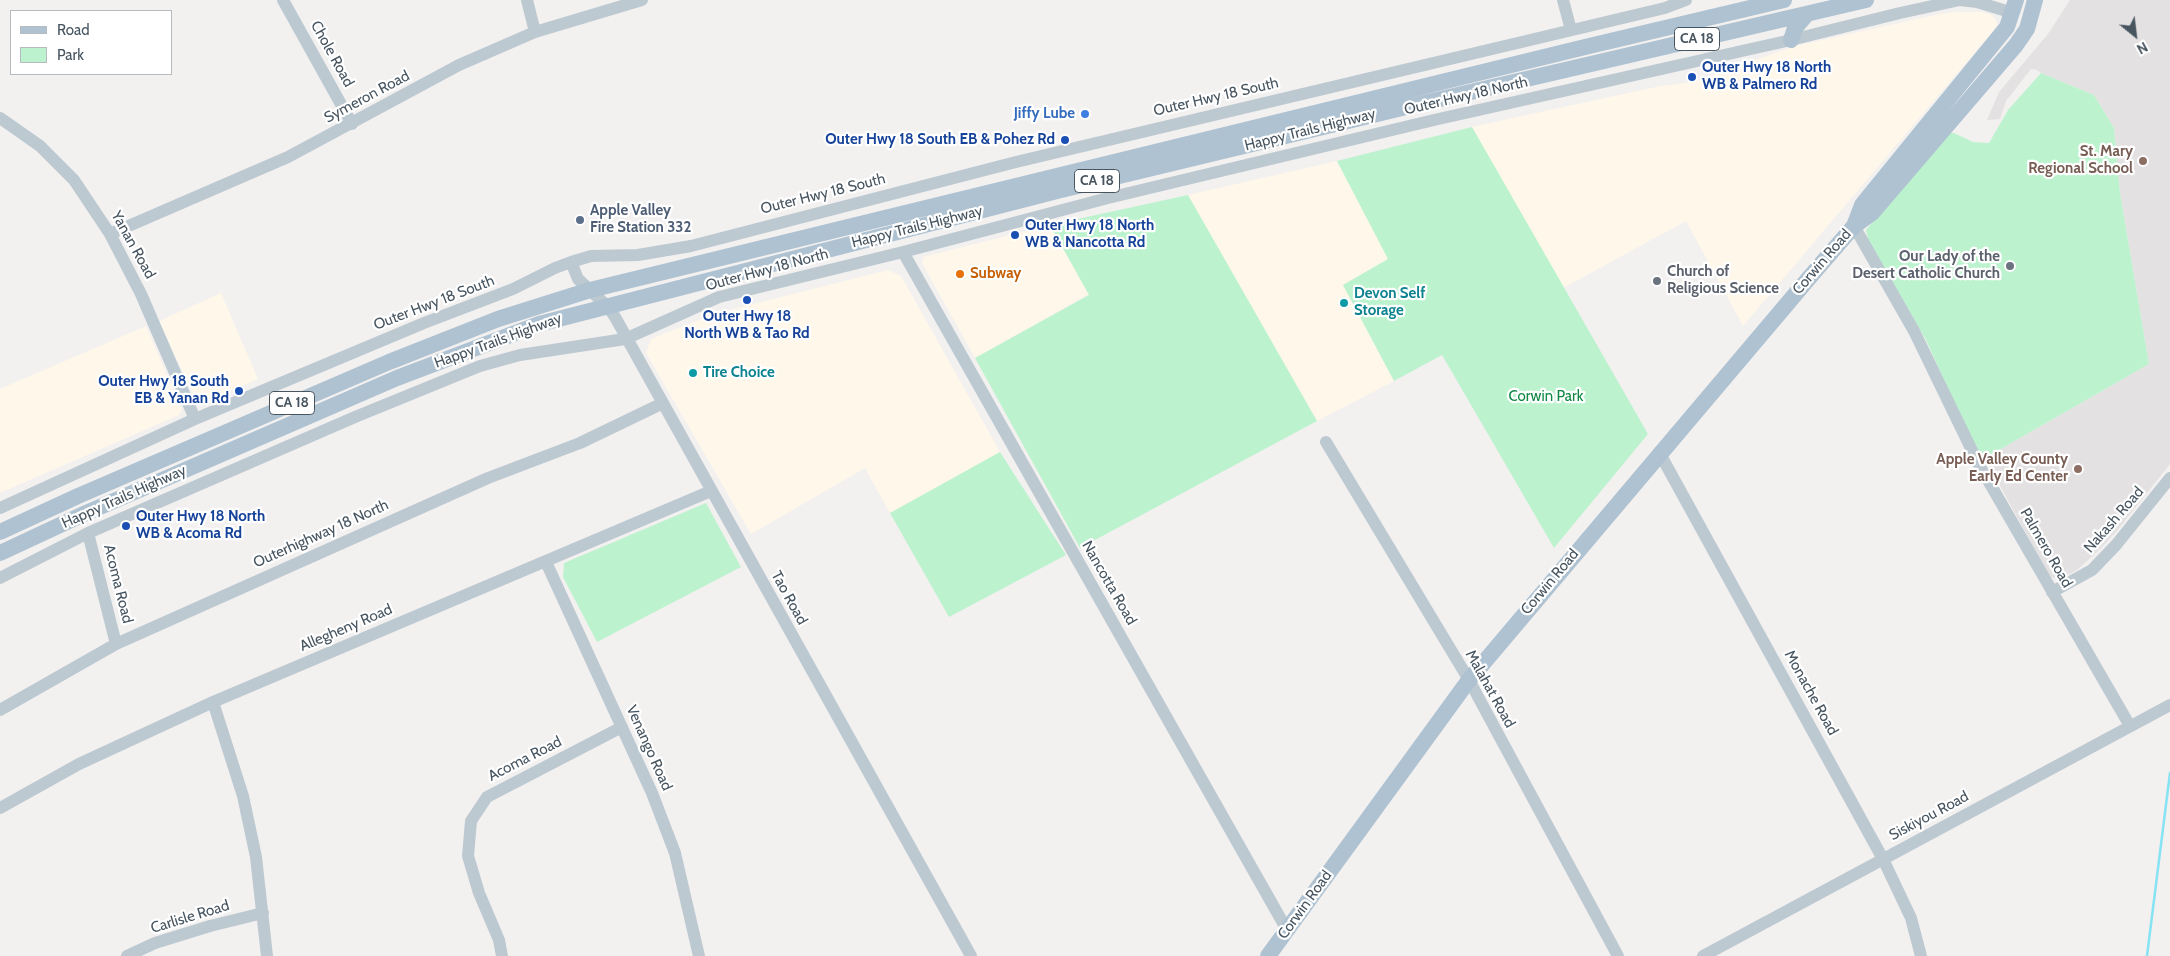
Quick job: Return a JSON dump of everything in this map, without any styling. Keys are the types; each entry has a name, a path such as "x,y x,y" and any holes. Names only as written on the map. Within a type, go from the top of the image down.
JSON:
{"main road":[{"name":"Happy Trails Highway","path":"0,532 78,496 389,362 498,319 590,290 1781,0"},
{"path":"1686,41 1770,15 1781,0"},
{"name":"Happy Trails Highway","path":"0,553 95,509 406,375 539,324 1061,190 1866,0"},
{"name":"Corwin Road","path":"1268,956 1469,680 1659,452 1854,226 1872,213 2016,45 2027,29 2035,0"},
{"name":"Corwin Road","path":"1854,226 1862,205 2007,26 2014,7"},
{"path":"1791,40 1797,26 1807,14"}],"street":[{"name":"Chole Road","path":"283,0 352,124"},
{"path":"527,0 535,32"},
{"name":"Symeron Road","path":"110,234 288,157 459,65 535,32 642,0"},
{"path":"1563,0 1571,30"},
{"name":"Outer Hwy 18 South","path":"0,508 195,419 416,326 514,289 571,262 591,256 638,255 682,248 1016,162 1665,8 1686,0"},
{"name":"Outer Hwy 18 North","path":"0,578 88,533 355,417 480,366 520,355 569,349 625,338 719,297 903,252 1108,198 1434,120 1960,0 2014,7"},
{"name":"Yanan Road","path":"0,118 40,146 74,180 110,234 141,294 195,419"},
{"name":"Palmero Road","path":"1854,226 1914,331 1978,464 2130,726"},
{"name":"Nancotta Road","path":"903,252 1287,930"},
{"name":"Tao Road","path":"571,262 578,279 607,306 971,956"},
{"name":"Outerhighway 18 North","path":"0,710 116,644 488,478 580,443 662,404"},
{"name":"Malahat Road","path":"1326,442 1469,680 1618,956"},
{"name":"Monache Road","path":"1659,452 1883,859 1911,918 1921,956"},
{"name":"Nakash Road","path":"2052,592 2092,570 2116,545 2170,478"},
{"name":"Allegheny Road","path":"0,808 79,764 213,702 711,491"},
{"name":"Acoma Road","path":"88,533 116,644"},
{"name":"Venango Road","path":"546,562 652,793 675,852 699,956"},
{"path":"213,702 243,796 256,857 267,956"},
{"name":"Siskiyou Road","path":"1703,956 2170,705"},
{"name":"Acoma Road","path":"502,956 499,940 478,893 468,856 471,821 487,797 622,727"},
{"name":"Carlisle Road","path":"127,956 155,943 263,912"}],"shaded area":[{"path":"2070,0 2170,0 2170,464 2116,532 2099,550 2077,570 2056,579 2049,576 1985,458 2149,364 2120,193 2114,128 2094,95 2031,69 2006,101 2000,119 1987,120 1999,92 2048,34"},
{"path":"1981,12 1992,15 1998,25 1743,326 1686,221 1563,288 1472,127 1656,87 1693,82 1795,46 1940,14"},
{"path":"1337,161 1388,259 1343,285 1394,381 1317,421 1188,195"},
{"path":"1050,225 1089,294 975,358 922,263 923,257"},
{"path":"888,270 901,276 1000,452 890,513 865,468 751,534 646,353 651,339 714,314"},
{"path":"221,293 258,379 198,405 159,321"},
{"path":"146,326 182,410 179,415 0,493 0,389"}],"green space":[{"path":"2041,73 2094,95 2114,128 2120,193 2149,364 1985,458 1974,446 1926,340 1868,240 1866,230 1947,133 1954,133 1973,142 1989,143 2008,110"},
{"name":"Corwin Park","path":"1472,127 1648,434 1554,548 1442,355 1394,381 1343,285 1388,259 1337,161"},
{"path":"1188,195 1317,421 1080,548 975,358 1089,295 1050,225"},
{"path":"1000,452 1066,555 949,617 890,513"},
{"path":"706,503 741,567 597,642 563,577 564,563"}],"waterway":[{"path":"2147,956 2170,773"}],"place":[{"name":"Outer Hwy 18 North WB & Palmero Rd","path":"1692,77"},
{"name":"Jiffy Lube","path":"1085,114"},
{"name":"Outer Hwy 18 South EB & Pohez Rd","path":"1065,140"},
{"name":"St. Mary Regional School","path":"2143,161"},
{"name":"Apple Valley Fire Station 332","path":"580,220"},
{"name":"Outer Hwy 18 North WB & Nancotta Rd","path":"1015,235"},
{"name":"Our Lady of the Desert Catholic Church","path":"2010,266"},
{"name":"Subway","path":"960,274"},
{"name":"Church of Religious Science","path":"1657,281"},
{"name":"Outer Hwy 18 North WB & Tao Rd","path":"747,300"},
{"name":"Devon Self Storage","path":"1344,303"},
{"name":"Tire Choice","path":"693,373"},
{"name":"Outer Hwy 18 South EB & Yanan Rd","path":"239,391"},
{"name":"Apple Valley County Early Ed Center","path":"2078,469"},
{"name":"Outer Hwy 18 North WB & Acoma Rd","path":"126,526"}]}
